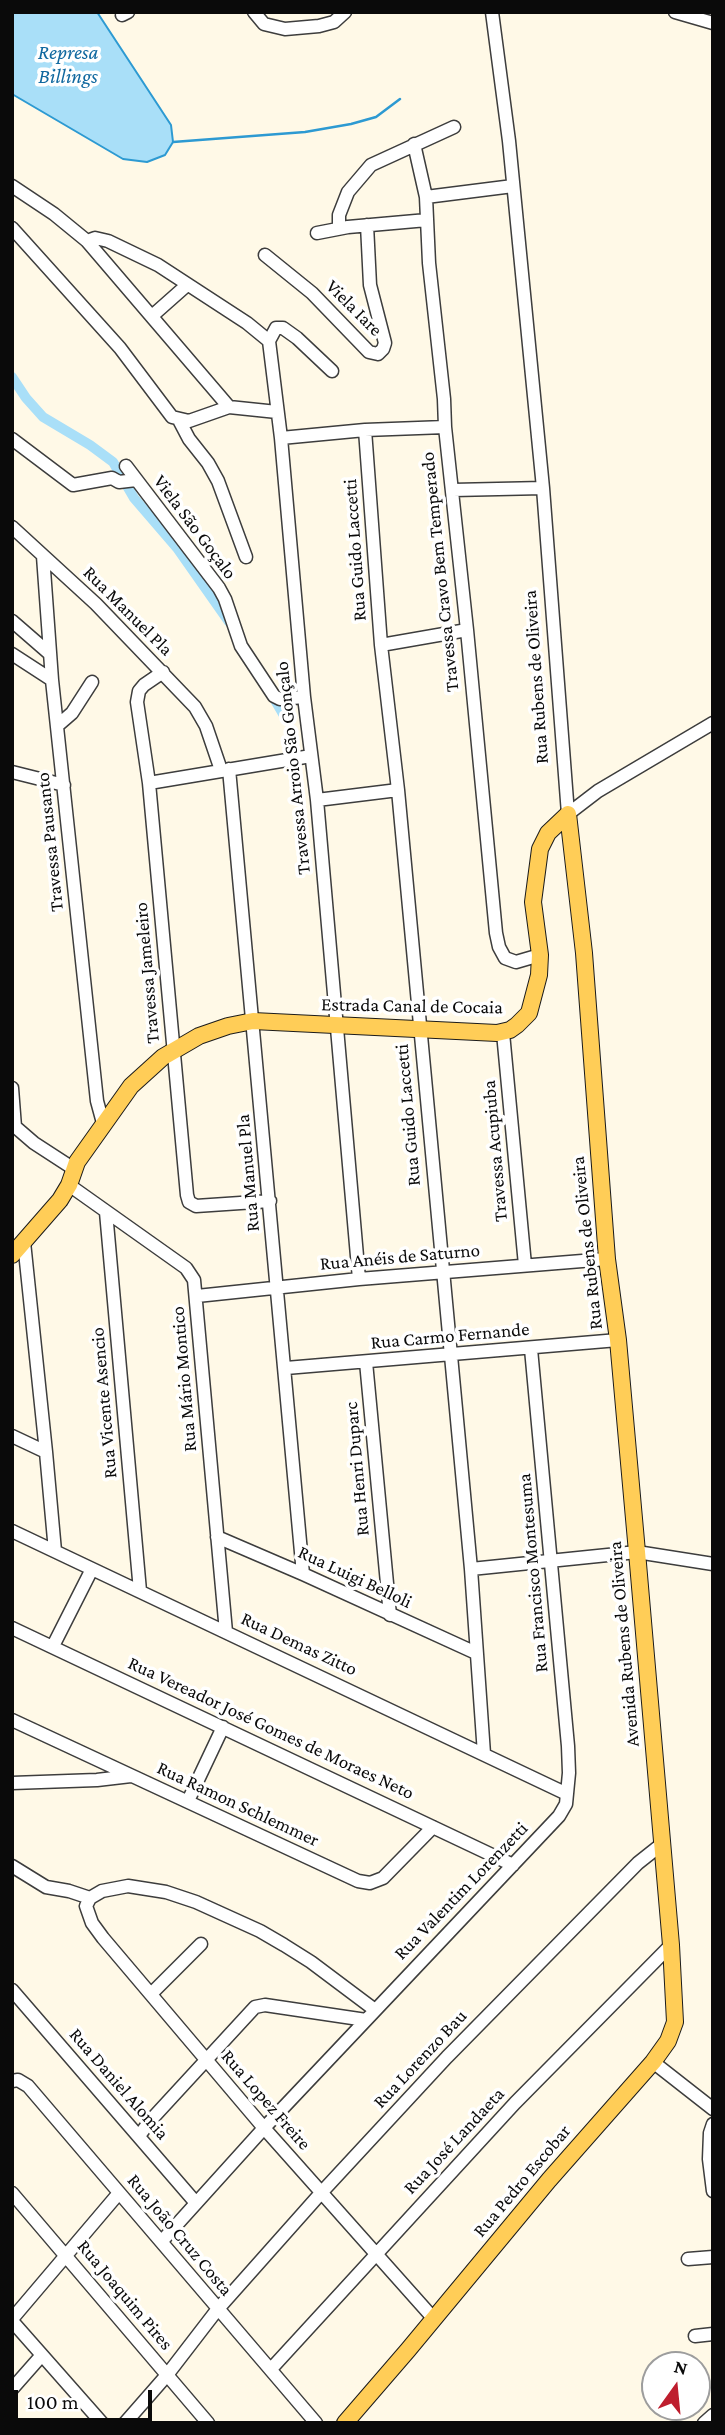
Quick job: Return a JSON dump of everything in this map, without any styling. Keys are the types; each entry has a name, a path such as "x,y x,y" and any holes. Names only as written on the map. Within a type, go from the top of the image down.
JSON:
{"main road":[{"name":"Estrada Canal de Cocaia","path":"12,1255 55,1206 103,1123 141,1076 163,1057 213,1030 254,1021 503,1032 517,1025 529,1013 539,975 540,955 533,902 537,861 544,840 568,814"},
{"name":"Rua Rubens de Oliveira","path":"568,814 584,953 607,1259 618,1340"},
{"name":"Avenida Rubens de Oliveira","path":"618,1340 671,1945"},
{"name":"Rua Pedro Escobar","path":"345,2423 548,2180 653,2062 668,2041 675,2022 671,1945"}],"street":[{"path":"254,12 270,27 285,29 334,22 345,12"},
{"name":"Rua Rubens de Oliveira","path":"492,12 507,119 543,488 568,814"},
{"path":"675,12 713,23"},
{"path":"339,228 339,215 344,200 359,176 378,160 454,127"},
{"name":"Travessa Cravo Bem Temperado","path":"414,144 426,197 445,427 496,933 502,954 511,961 540,955"},
{"path":"12,186 54,214 87,241 229,407"},
{"path":"426,197 513,186"},
{"path":"317,233 339,228 427,220"},
{"name":"Viela Iare","path":"265,255 312,293 366,349 375,354 381,352 385,343 370,285 367,225"},
{"path":"12,228 120,348 170,415 179,420 194,419 229,407 277,412"},
{"path":"87,241 108,241 158,265 247,323 269,341 277,327 283,328 332,371"},
{"path":"152,316 187,285"},
{"name":"Travessa Arroio São Gonçalo","path":"269,341 281,438 304,697 317,800 359,1279"},
{"path":"179,420 218,481 246,557"},
{"path":"281,438 365,430 445,427"},
{"name":"Rua Guido Laccetti","path":"365,430 381,645 398,790 471,1569 484,1754"},
{"path":"12,439 73,485 112,478 130,481"},
{"name":"Viela São Goçalo","path":"126,466 130,481 219,588 241,646 274,696 280,699 304,697"},
{"path":"453,490 543,488"},
{"name":"Rua Manuel Pla","path":"12,527 96,604 163,671 201,716 225,769 254,1021 303,1574"},
{"name":"Travessa Pausanto","path":"43,556 52,680 97,1101 103,1123"},
{"path":"12,621 50,654"},
{"path":"381,645 467,630"},
{"path":"12,654 52,680"},
{"name":"Travessa Jameleiro","path":"163,671 144,685 136,702 149,783 189,1202 196,1206 270,1201"},
{"path":"58,726 72,713 92,682"},
{"name":"Estrada Canal de Cocaia","path":"568,814 598,791 713,723"},
{"path":"149,783 311,756"},
{"path":"12,772 64,785"},
{"path":"317,800 398,790"},
{"name":"Travessa Acupiuba","path":"503,1032 525,1265"},
{"path":"12,1088 14,1126 34,1143 74,1169"},
{"name":"Rua Mário Montico","path":"69,1185 186,1268 194,1280 226,1632"},
{"name":"Rua Vicente Asencio","path":"106,1212 140,1591"},
{"path":"24,1242 54,1551"},
{"name":"Rua Anéis de Saturno","path":"197,1296 359,1279 607,1259"},
{"name":"Rua Carmo Fernande","path":"286,1368 618,1340"},
{"name":"Rua Francisco Montesuma","path":"531,1349 568,1746 568,1794"},
{"name":"Rua Henri Duparc","path":"366,1362 390,1615"},
{"path":"12,1436 46,1452"},
{"name":"Rua Demas Zitto","path":"12,1531 568,1794"},
{"name":"Rua Luigi Belloli","path":"217,1538 476,1653"},
{"path":"471,1569 637,1552 713,1564"},
{"path":"53,1646 92,1569"},
{"name":"Rua Vereador José Gomes de Moraes Neto","path":"12,1628 513,1865"},
{"name":"Rua Ramon Schlemmer","path":"12,1720 364,1882 376,1882 383,1878 433,1826"},
{"path":"188,1801 223,1727"},
{"path":"12,1783 132,1776"},
{"name":"Rua Valentim Lorenzetti","path":"162,2241 264,2128 559,1816 568,1794"},
{"name":"Rua Lorenzo Bau","path":"125,2423 167,2375 217,2310 447,2057 638,1863 662,1844"},
{"path":"12,1866 46,1887 90,1898 102,1891 128,1886 157,1890 189,1899 284,1945 375,2010"},
{"name":"Rua Lopez Freire","path":"90,1898 86,1906 92,1923 264,2128 434,2319"},
{"path":"151,1994 201,1944"},
{"name":"Rua José Landaeta","path":"271,2369 515,2103 671,1945"},
{"name":"Rua Daniel Alomia","path":"14,1997 196,2203"},
{"path":"139,2136 251,2011 260,2006 366,2020"},
{"path":"653,2062 713,2109"},
{"name":"Rua João Cruz Costa","path":"12,2081 19,2080 28,2086 316,2423"},
{"path":"713,2124 709,2160 713,2191"},
{"name":"Rua Joaquim Pires","path":"12,2193 208,2423"},
{"path":"102,2423 12,2320 119,2193"},
{"path":"688,2259 713,2257"},
{"path":"695,2336 713,2334"},
{"path":"12,2389 42,2355"},
{"path":"704,2423 713,2415"}],"water":[{"name":"Represa Billings","path":"12,12 97,12 171,125 173,142 165,155 147,162 123,159 12,94"}],"waterway":[{"path":"173,142 305,132 351,124 376,117 400,99"},
{"path":"12,377 43,417 113,462 134,498 177,548 229,622"},
{"path":"272,695 286,719"}]}
